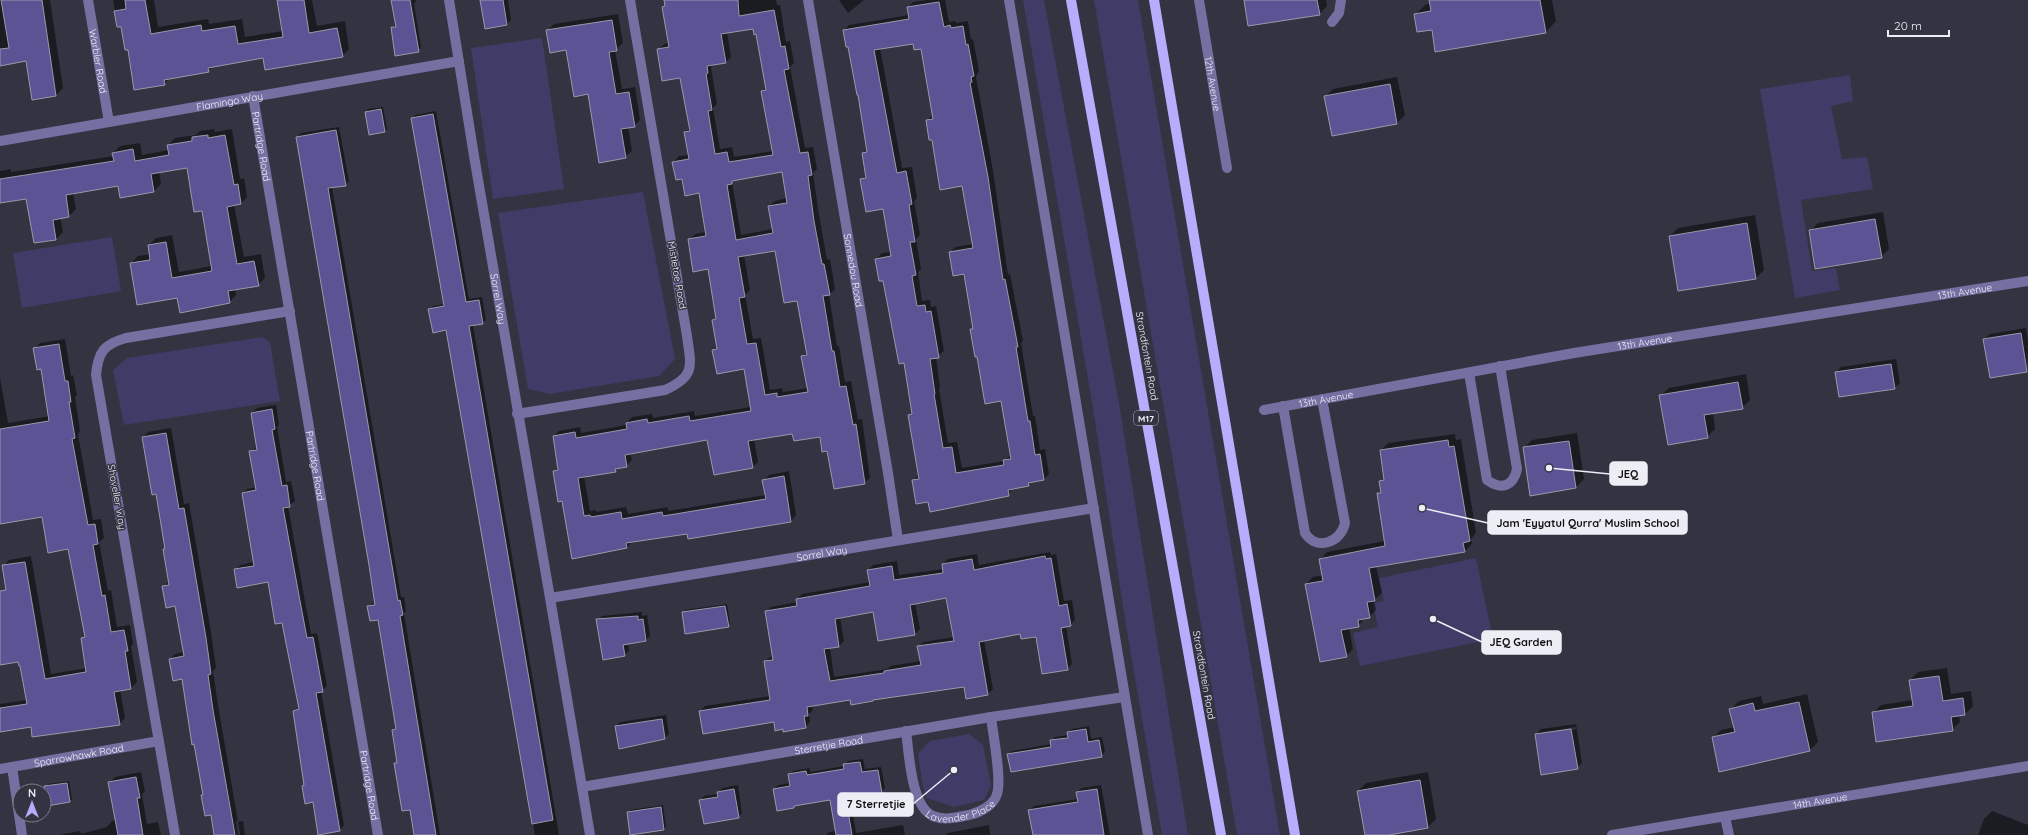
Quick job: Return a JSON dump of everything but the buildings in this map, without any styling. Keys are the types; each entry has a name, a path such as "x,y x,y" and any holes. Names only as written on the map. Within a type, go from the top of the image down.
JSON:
{"main road":[{"name":"Strandfontein Road","path":"1071,0 1221,835"},
{"path":"1154,0 1295,835"}],"street":[{"name":"Warbler Road","path":"88,0 109,122"},
{"name":"Sorrel Way","path":"449,0 517,414 582,787"},
{"name":"Mistletoe Road","path":"517,414 665,390 681,383 688,373 690,361 687,336 630,0"},
{"name":"Sonnedou Road","path":"808,0 898,540"},
{"path":"1009,0 1148,835"},
{"name":"12th Avenue","path":"1199,0 1227,168"},
{"path":"1332,22 1339,13 1341,0"},
{"name":"Flamingo Way","path":"0,141 459,61"},
{"name":"Partridge Road","path":"253,96 378,835"},
{"name":"13th Avenue","path":"1264,410 1500,366 2028,281"},
{"name":"Shoveller Way","path":"175,835 96,375 97,364 104,348 112,342 126,338 290,311"},
{"path":"1469,373 1487,480 1496,486 1504,486 1511,482 1517,469 1500,366"},
{"path":"1283,406 1305,533 1312,541 1318,543 1335,540 1340,536 1345,522 1322,399"},
{"name":"Sorrel Way","path":"550,598 1094,508"},
{"name":"Sterretjie Road","path":"582,787 906,731 1124,697"},
{"name":"Lavender Place","path":"906,731 916,792 922,808 933,816 952,818 983,810 990,805 997,794 998,782 992,717"},
{"name":"Sparrowhawk Road","path":"0,769 159,741"},
{"name":"14th Avenue","path":"1612,835 1670,830 1725,817 2028,766"},
{"path":"12,767 22,835"},
{"path":"582,787 590,835"},
{"path":"1725,817 1729,835"}],"shaded area":[{"path":"1023,0 1044,0 1119,403 1188,835 1162,835 1125,619 1093,408"},
{"path":"1094,0 1138,0 1280,835 1237,835"},
{"path":"542,38 564,189 493,199 471,48"},
{"path":"1850,75 1853,101 1831,106 1842,159 1867,157 1873,189 1801,200 1812,271 1836,268 1840,290 1795,298 1760,89"},
{"path":"643,192 675,359 659,376 550,394 528,389 498,213"},
{"path":"112,237 121,291 22,308 13,253"},
{"path":"262,337 270,342 280,401 124,425 113,370 127,358"},
{"path":"1476,558 1493,639 1360,666 1353,633 1378,627 1373,603 1384,601 1379,578"},
{"path":"969,734 983,745 991,786 984,800 954,807 927,798 923,787 918,754 930,741"}],"place":[{"name":"JEQ","path":"1549,468"},
{"name":"Jam 'Eyyatul Qurra' Muslim School","path":"1422,508"},
{"name":"JEQ Garden","path":"1433,619"},
{"name":"7 Sterretjie","path":"954,770"}]}
